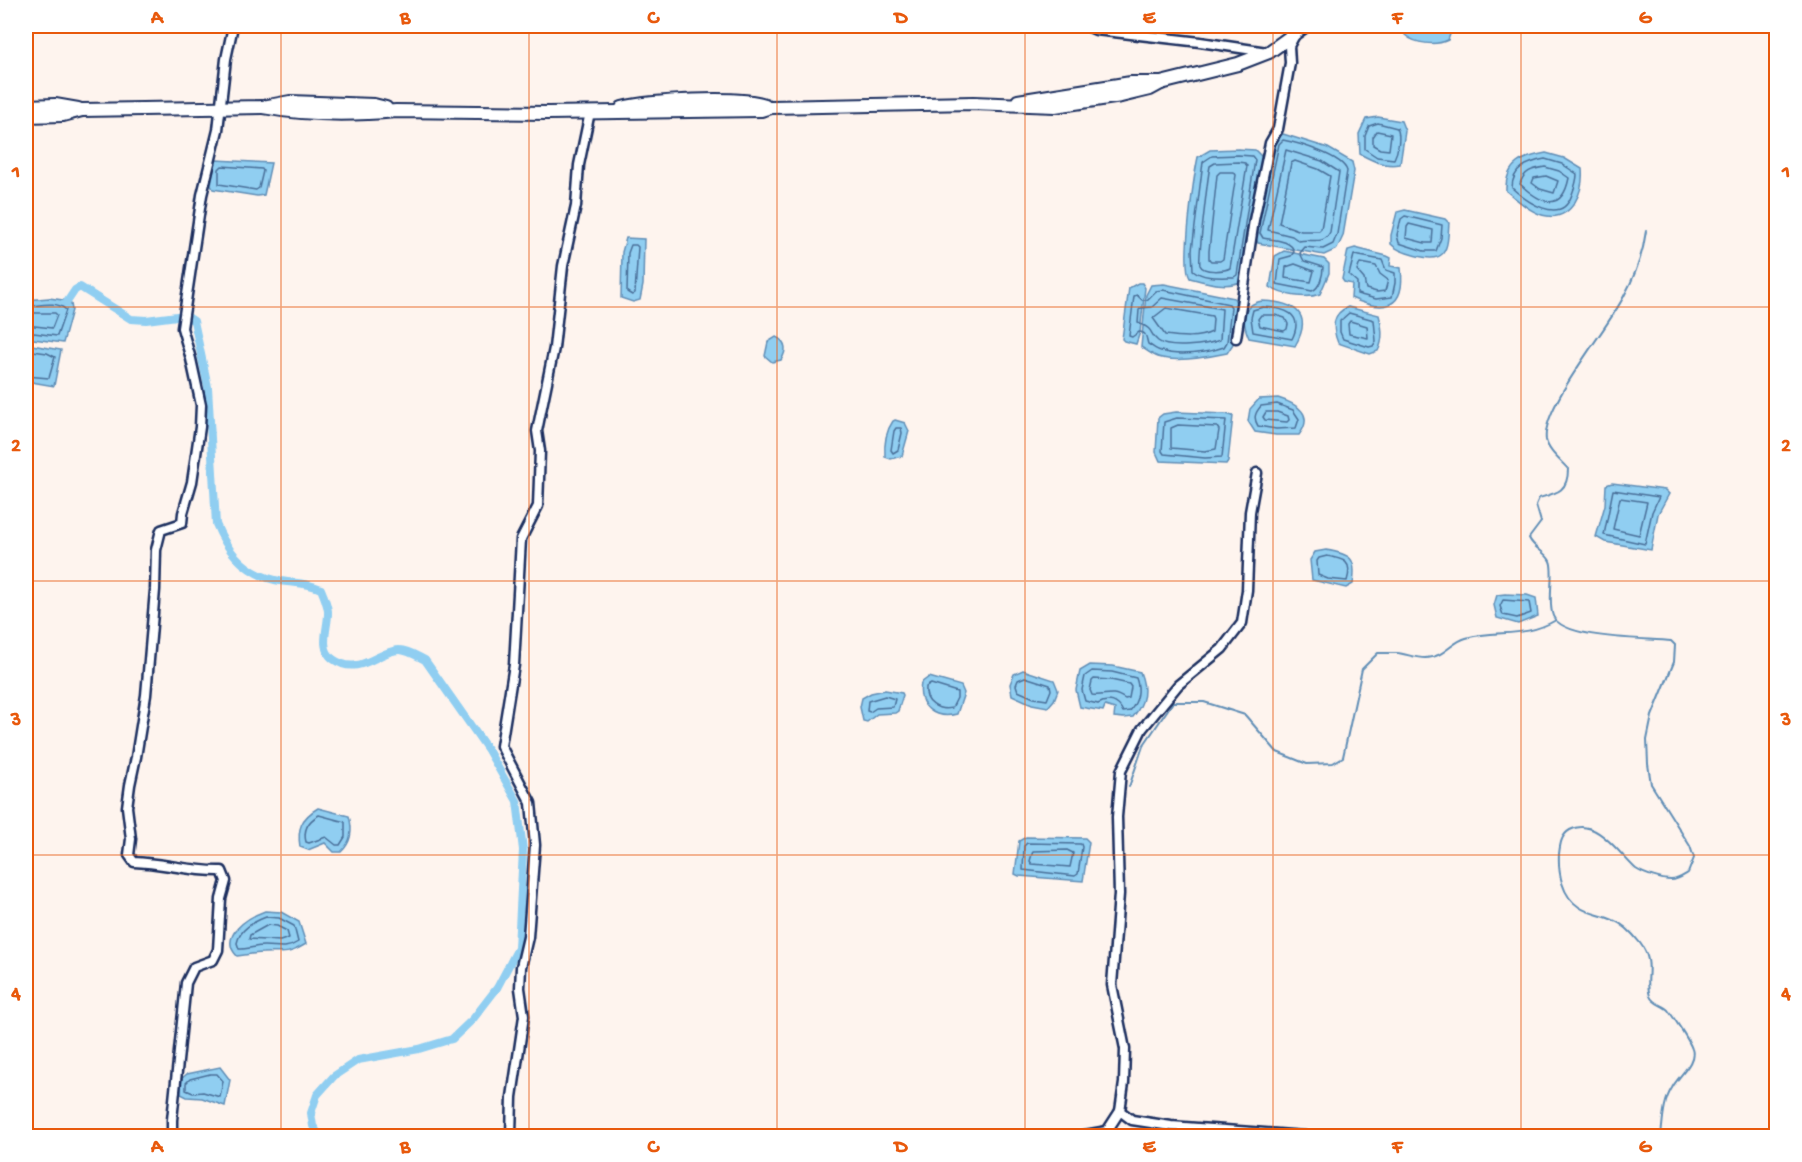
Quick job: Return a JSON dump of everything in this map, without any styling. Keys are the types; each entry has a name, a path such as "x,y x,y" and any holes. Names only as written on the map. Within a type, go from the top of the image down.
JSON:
{"main road":[{"path":"26,106 55,105 82,110 263,107 286,111 356,113 396,111 548,113 609,112 645,103 743,101 758,102 771,107 918,103 1038,106 1093,101 1238,64 1269,52 1300,28"},
{"path":"26,116 63,115 82,110"}],"street":[{"path":"172,1137 186,983 194,967 213,960 218,950 221,899 226,881 222,871 134,862 129,855 128,807 146,695 156,550 161,530 182,523 192,482 200,427 201,405 182,328 201,195 218,130 232,26"},
{"path":"1087,26 1096,30 1269,52"},
{"path":"1236,338 1254,220 1270,143 1278,129 1290,63 1289,46 1300,28"},
{"path":"511,1137 512,1097 524,1016 520,988 521,967 528,937 535,844 531,803 501,746 514,665 521,539 538,506 540,451 537,432 554,348 563,266 576,206 579,165 590,112"},
{"path":"1079,1137 1107,1131 1120,1111 1124,1083 1125,1049 1112,985 1119,894 1117,817 1121,771 1142,729 1178,685 1222,649 1242,623 1247,590 1250,512 1257,473"},
{"path":"1120,1111 1132,1120 1171,1126 1305,1137"}],"water":[{"path":"1405,26 1453,26 1448,40 1432,43 1409,38 1405,35"},
{"path":"1378,117 1401,121 1405,131 1400,164 1384,164 1360,154 1359,134 1366,119"},
{"path":"1283,134 1328,148 1352,162 1354,171 1343,236 1337,249 1324,255 1258,243 1254,234 1274,140"},
{"path":"1210,150 1255,150 1262,157 1242,281 1223,285 1190,278 1187,256 1188,239 1198,157"},
{"path":"1546,153 1564,158 1582,169 1581,186 1575,202 1564,213 1556,216 1536,213 1506,191 1506,181 1517,163 1523,159"},
{"path":"216,160 271,163 264,195 257,196 213,189 211,185"},
{"path":"1405,210 1445,219 1449,223 1447,245 1441,255 1430,258 1415,256 1391,244 1397,212"},
{"path":"626,238 644,239 643,285 640,300 633,302 621,298 622,252"},
{"path":"1355,248 1387,256 1391,258 1390,266 1401,268 1400,292 1390,304 1373,305 1351,298 1352,284 1342,279 1348,250"},
{"path":"1284,251 1324,259 1329,264 1329,273 1320,294 1295,296 1281,293 1270,287 1275,256"},
{"path":"1142,283 1145,288 1140,332 1136,344 1122,339 1129,288"},
{"path":"1164,284 1234,298 1237,305 1233,344 1227,353 1192,359 1166,359 1151,354 1141,347 1146,295 1151,285"},
{"path":"49,298 71,304 72,310 63,343 26,338 26,300"},
{"path":"1262,301 1283,304 1298,312 1302,325 1295,346 1249,338 1244,320 1245,314 1250,306"},
{"path":"1348,307 1379,315 1382,333 1378,351 1370,354 1338,343 1334,322 1338,313"},
{"path":"776,337 782,341 785,350 781,360 772,362 765,356 768,342"},
{"path":"26,344 61,350 54,386 26,381"},
{"path":"1278,398 1292,403 1302,411 1305,421 1299,435 1255,432 1248,421 1250,409 1259,399"},
{"path":"1176,412 1233,416 1226,464 1160,461 1156,452 1158,418 1163,414"},
{"path":"895,420 905,423 909,431 902,456 891,459 885,457 885,443 889,429"},
{"path":"1612,483 1665,490 1669,494 1658,514 1651,550 1605,542 1596,537 1605,505 1606,485"},
{"path":"1326,550 1341,553 1350,559 1354,568 1353,584 1346,588 1312,580 1310,560 1315,552"},
{"path":"1497,595 1527,595 1536,598 1538,616 1518,624 1497,618 1494,605"},
{"path":"1090,665 1113,666 1140,672 1144,685 1144,696 1133,717 1114,717 1115,709 1105,706 1103,711 1080,707 1076,690 1080,671"},
{"path":"1023,670 1054,680 1058,690 1048,707 1032,704 1012,695 1010,684 1014,674"},
{"path":"929,677 961,686 964,693 957,714 934,713 925,704 920,691 921,683"},
{"path":"885,690 902,693 898,711 877,714 867,722 863,721 860,707 862,698"},
{"path":"318,808 349,816 351,836 341,852 334,852 325,843 308,850 300,847 299,835 302,824"},
{"path":"1026,837 1085,838 1089,842 1083,881 1015,874 1019,841"},
{"path":"265,911 281,912 299,922 306,944 285,953 237,956 232,949 233,935 244,923"},
{"path":"220,1067 230,1080 225,1106 181,1094 181,1079 187,1074"}],"waterway":[{"path":"1646,231 1641,256 1628,288 1564,389 1547,426 1547,444 1568,469 1568,476 1561,490 1539,498 1536,505 1541,522 1529,538 1550,561 1551,610 1560,624 1588,634 1671,641 1675,645 1674,662 1652,716 1647,740 1648,764 1651,784 1690,846 1694,858 1688,873 1671,880 1643,873 1636,869 1607,839 1589,828 1580,827 1567,832 1562,840 1559,854 1562,884 1573,902 1587,911 1621,924 1640,943 1649,964 1650,996 1653,1001 1668,1010 1692,1049 1692,1059 1669,1093 1661,1136"},
{"path":"67,302 75,290 80,287 131,319 146,320 185,315 194,321 208,387 216,524 232,552 246,566 265,577 321,589 328,611 326,649 333,659 342,664 360,665 391,651 399,650 425,660 488,750 517,801 523,850 518,948 497,988 473,1019 452,1039 419,1049 358,1060 334,1076 317,1095 311,1113 313,1126 320,1136"},
{"path":"1129,787 1143,746 1173,702 1204,702 1245,715 1277,752 1307,764 1333,763 1343,757 1362,669 1378,653 1432,657 1466,638 1533,630 1556,620"}]}
